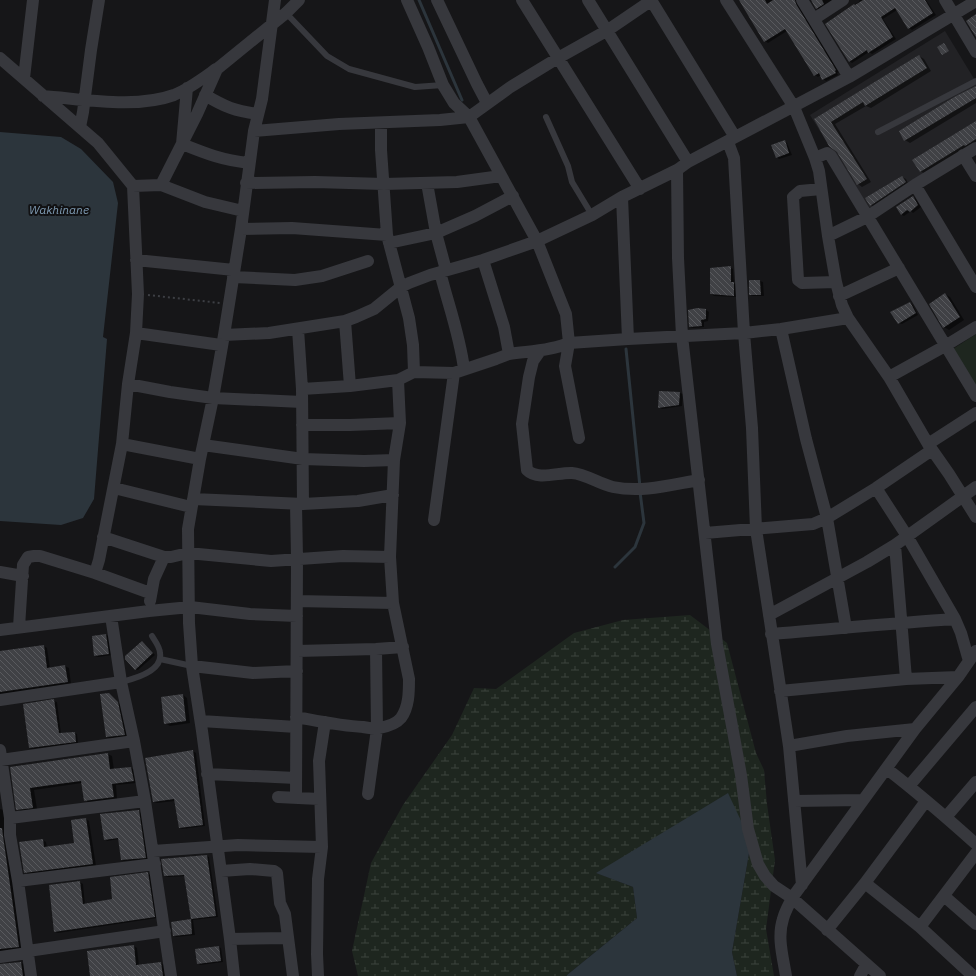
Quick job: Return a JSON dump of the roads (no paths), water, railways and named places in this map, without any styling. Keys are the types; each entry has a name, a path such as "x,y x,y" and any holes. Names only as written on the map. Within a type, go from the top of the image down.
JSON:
{"street":[{"path":"24,78 34,0"},
{"path":"80,127 99,0"},
{"path":"234,976 201,721 192,666 189,623 188,529 229,304 254,131 262,99 275,0"},
{"path":"43,96 124,102 151,100 173,95 217,69 286,13 299,0"},
{"path":"407,0 443,85 454,103 469,117 536,240 566,314 569,343 565,366 579,438"},
{"path":"438,0 487,103"},
{"path":"522,0 640,189"},
{"path":"588,0 608,30 688,162"},
{"path":"254,131 339,124 440,120 469,117 509,88 608,30 651,0 732,140 744,333 752,428 756,529 789,746 802,885"},
{"path":"726,0 794,107 815,158 819,171 836,282 839,296 848,318 889,377 930,447 976,517"},
{"path":"802,0 849,77"},
{"path":"814,19 843,0"},
{"path":"945,0 976,52"},
{"path":"136,333 223,340 345,321 374,310 401,287 419,279 483,260 536,240 592,215 622,197 677,170 688,162 849,77 976,1"},
{"path":"0,58 98,143 133,186 138,294 136,333 128,384 122,444 95,573"},
{"path":"161,185 217,69"},
{"path":"182,144 187,88"},
{"path":"205,95 227,108 258,114"},
{"path":"381,122 381,150 388,239 410,318 414,372"},
{"path":"182,144 218,158 249,163"},
{"path":"828,236 867,217 915,185 976,148"},
{"path":"815,158 827,153 831,156 976,396"},
{"path":"963,155 976,176"},
{"path":"677,170 682,336 717,644 741,775 748,829 758,864 765,876 774,886 792,898 880,976"},
{"path":"246,183 427,183 457,182 501,176"},
{"path":"427,183 451,315 456,328 459,371 434,520"},
{"path":"133,186 161,185 205,202 243,211"},
{"path":"915,185 976,287"},
{"path":"821,190 800,191 793,197 798,280 802,283 836,282"},
{"path":"241,228 292,228 388,239 436,233 475,216 513,196"},
{"path":"622,197 628,338"},
{"path":"136,260 295,280 322,276 368,261"},
{"path":"483,260 504,327 515,353"},
{"path":"839,296 900,268"},
{"path":"302,389 350,386 398,380 414,372 459,371 515,353 539,351 569,343 628,338 744,333 781,329 848,318"},
{"path":"345,321 350,386"},
{"path":"889,377 976,327"},
{"path":"296,798 297,558 299,504 303,458 302,389 298,329"},
{"path":"781,329 806,439 828,518 846,628"},
{"path":"539,351 529,377 522,424 527,470 530,473 540,475 574,473 613,487 640,489 649,489 699,480"},
{"path":"201,721 325,722 377,729 394,723 400,719 407,703 409,680 393,602 390,557 394,460 400,423 398,380"},
{"path":"128,384 213,398 302,402"},
{"path":"704,533 812,524 828,518 876,488 976,413"},
{"path":"302,425 350,426 400,423"},
{"path":"122,444 200,459"},
{"path":"203,445 303,458 364,461 394,460"},
{"path":"769,615 895,545 976,487"},
{"path":"114,488 192,503 299,504 358,501 393,495"},
{"path":"786,976 780,932 783,918 792,898 915,729 958,677 973,656 963,639 955,619 907,536 876,488"},
{"path":"103,537 164,557 188,553 271,561 343,556 390,557"},
{"path":"895,545 906,679"},
{"path":"19,627 23,564 28,557 34,556 95,573 150,593"},
{"path":"149,610 150,593 154,579 164,557"},
{"path":"0,572 23,576"},
{"path":"297,601 393,602"},
{"path":"0,630 190,606 250,614 297,616"},
{"path":"111,616 121,682 145,801 171,976"},
{"path":"771,634 901,622 955,619"},
{"path":"297,651 403,647"},
{"path":"368,794 377,729 376,649"},
{"path":"192,666 253,672 297,671"},
{"path":"780,691 906,679 958,677"},
{"path":"0,700 121,682"},
{"path":"909,786 976,707"},
{"path":"318,976 318,879 322,846 318,760 325,722"},
{"path":"789,746 847,736 915,729"},
{"path":"31,976 18,881 5,835 10,818 1,755 134,741"},
{"path":"887,768 976,844"},
{"path":"208,774 296,778"},
{"path":"946,817 976,782"},
{"path":"278,797 319,799"},
{"path":"794,800 862,800"},
{"path":"10,818 145,801"},
{"path":"827,930 865,883 926,801"},
{"path":"153,851 253,844 322,846"},
{"path":"920,926 976,853"},
{"path":"18,881 155,864"},
{"path":"221,871 250,869 276,871 293,976"},
{"path":"865,883 920,926 973,976"},
{"path":"944,896 976,924"},
{"path":"0,957 164,931"},
{"path":"230,939 288,938"},
{"path":"860,976 866,965"}],"lane":[{"path":"286,13 327,56 349,69 415,87 443,85"},
{"path":"878,132 976,81"},
{"path":"546,117 568,166 572,182 592,215"},
{"path":"121,682 147,673 156,665 160,659 160,651 152,636"},
{"path":"160,659 192,666"}],"water":[{"name":"Wakhinane","path":"0,132 61,137 81,149 113,182 118,203 103,337 107,339 94,499 83,518 61,525 0,521"},
{"path":"728,793 751,842 732,952 737,976 567,976 637,918 633,887 596,873"}],"waterway":[{"path":"419,0 462,100"},
{"path":"626,349 640,487"},
{"path":"615,567 635,547 644,523 640,492"}]}
